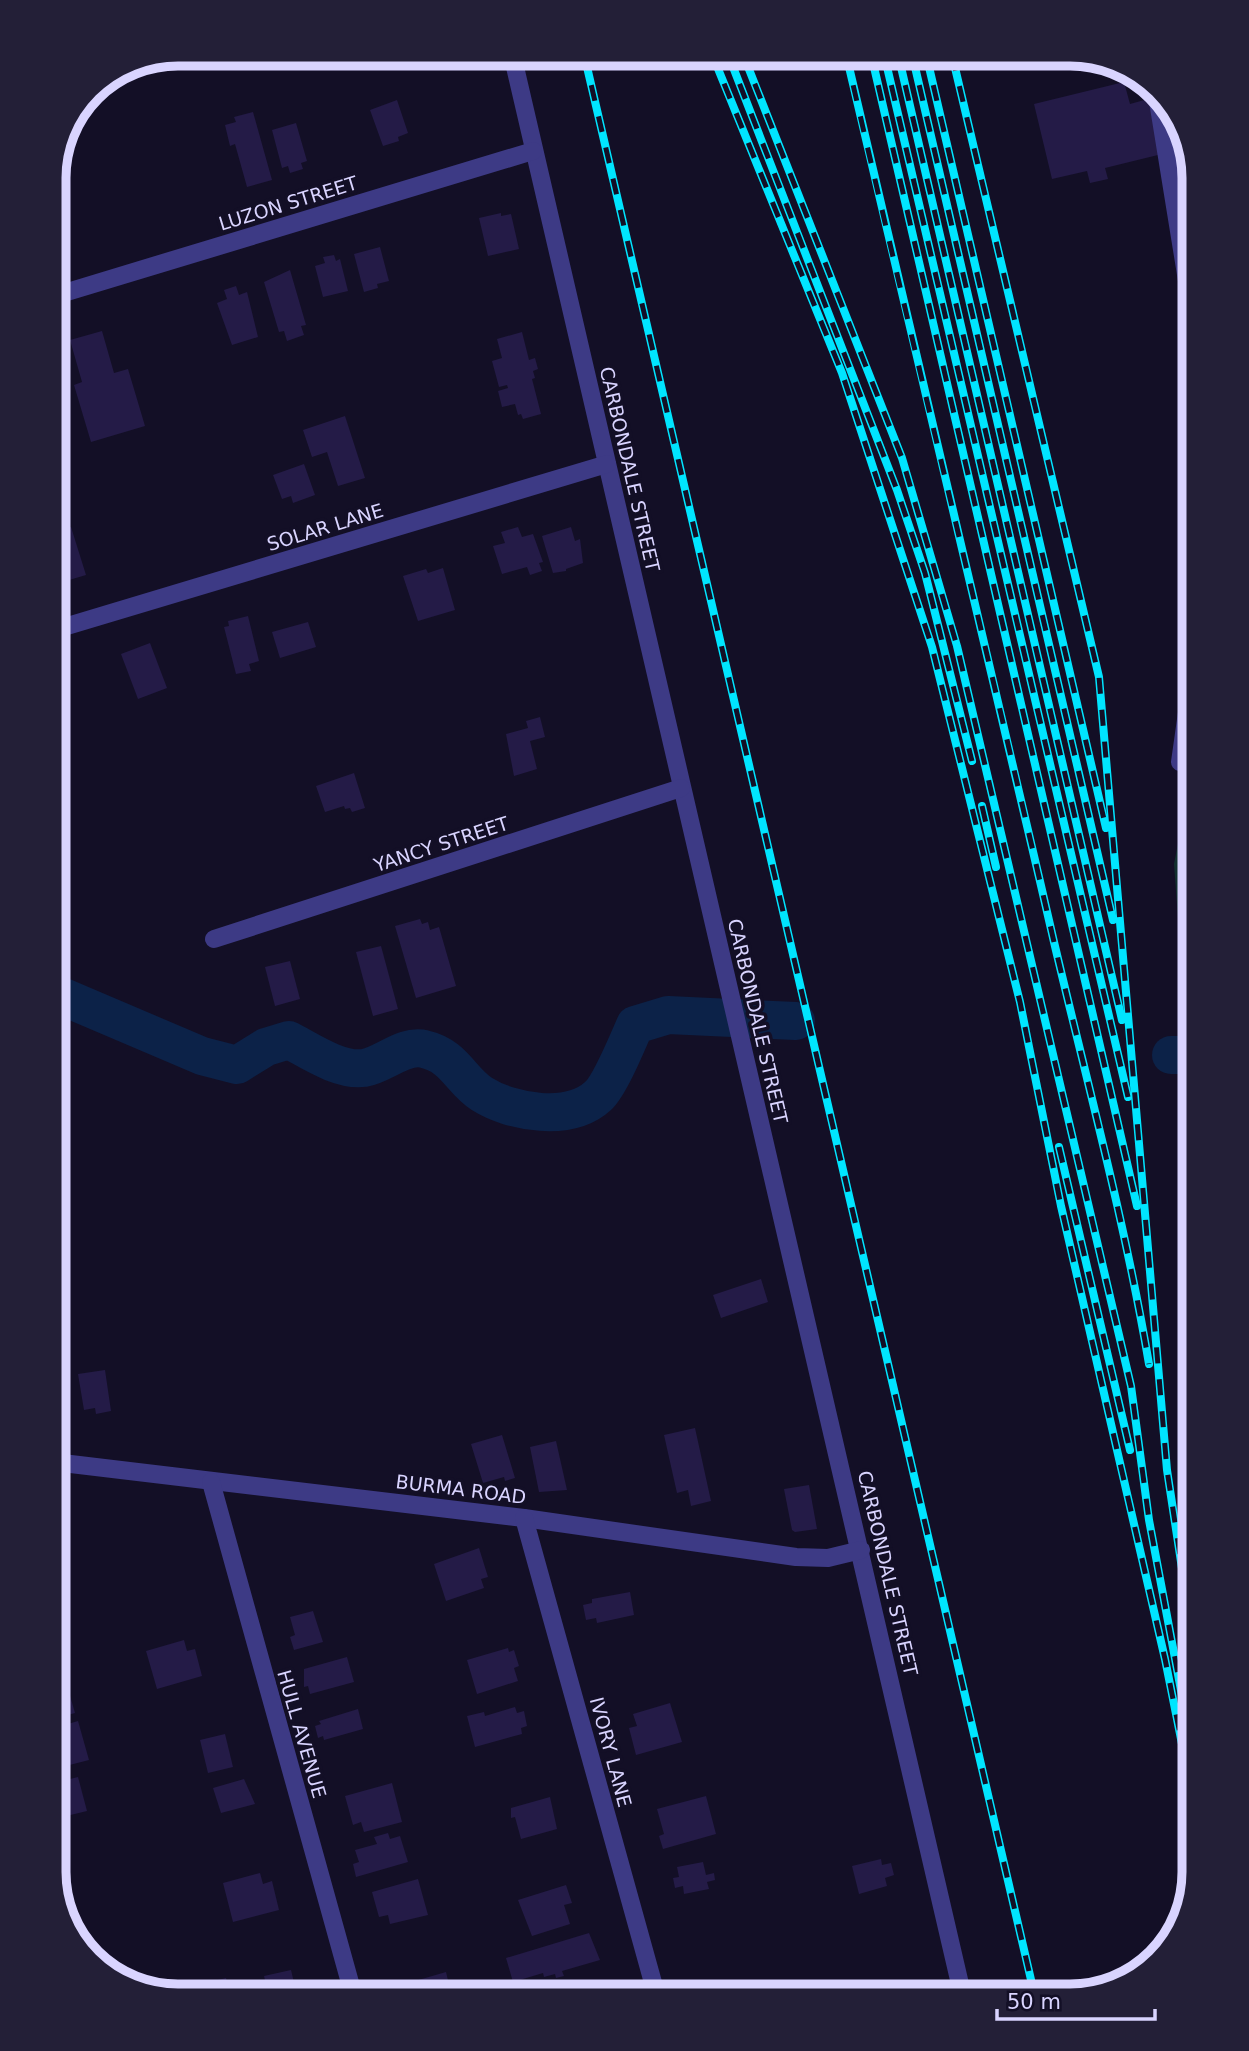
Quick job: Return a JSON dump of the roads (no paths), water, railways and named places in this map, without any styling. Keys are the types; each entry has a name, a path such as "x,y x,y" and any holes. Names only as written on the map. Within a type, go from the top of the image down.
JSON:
{"street":[{"name":"CARBONDALE STREET","path":"515,66 961,1984"},
{"path":"1160,111 1182,250"},
{"name":"LUZON STREET","path":"67,292 533,151"},
{"name":"SOLAR LANE","path":"67,626 607,464"},
{"path":"1180,762 1182,748"},
{"name":"YANCY STREET","path":"214,939 681,788"},
{"name":"BURMA ROAD","path":"66,1464 524,1518 796,1557 828,1558 861,1550"},
{"name":"HULL AVENUE","path":"211,1482 350,1984"},
{"name":"IVORY LANE","path":"524,1518 653,1984"}],"waterway":[{"path":"67,998 202,1056 237,1065 266,1047 289,1040 325,1059 354,1068 371,1066 409,1049 424,1049 443,1057 474,1088 494,1101 541,1112 572,1109 598,1096 613,1073 635,1025 668,1015 796,1021"},
{"path":"1171,1055 1182,1055"}],"railway":[{"path":"587,66 1032,1984"},
{"path":"717,67 842,373 932,647 1020,1002 1061,1206 1182,1744"},
{"path":"733,67 897,490 925,573 972,761"},
{"path":"748,67 902,458 957,646 1131,1386 1149,1520 1182,1696"},
{"path":"849,67 1117,1205 1149,1364"},
{"path":"874,67 1137,1206"},
{"path":"887,67 1128,1097"},
{"path":"901,67 1122,1020"},
{"path":"915,67 1113,920"},
{"path":"929,67 1106,828"},
{"path":"955,67 1099,677 1167,1470 1182,1569"},
{"path":"982,806 996,867"},
{"path":"1059,1147 1130,1450"}]}
